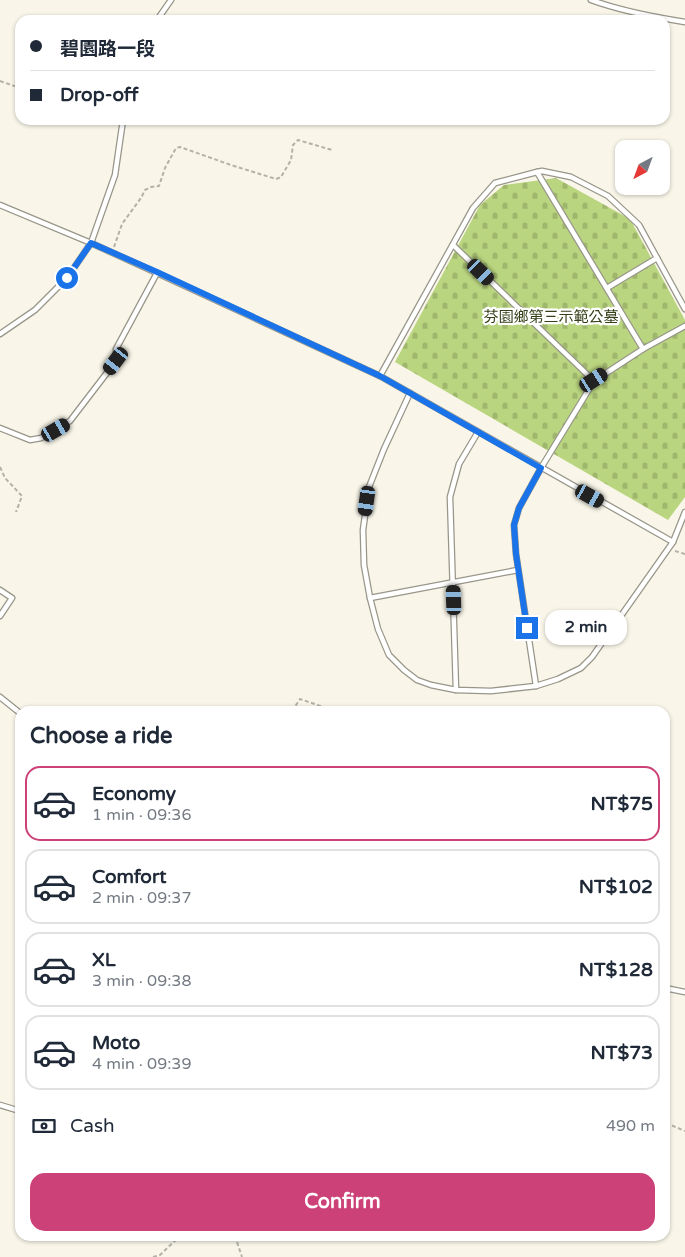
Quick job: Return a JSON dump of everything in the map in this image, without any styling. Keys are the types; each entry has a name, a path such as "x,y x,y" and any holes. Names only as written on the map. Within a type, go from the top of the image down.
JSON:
{"lane":[{"path":"160,15 171,0"},
{"path":"591,0 609,7 643,15"},
{"path":"670,20 685,22"},
{"path":"0,334 35,310 67,278 91,243 116,175 122,125"},
{"path":"380,376 473,208 495,183 537,172 542,171 571,177 608,196 639,225 685,309"},
{"path":"537,172 643,349"},
{"path":"0,205 157,272 380,376 673,542"},
{"path":"453,245 594,380"},
{"path":"607,288 657,258"},
{"path":"0,428 30,440 41,438 70,422 116,361 116,350 157,272"},
{"path":"536,686 516,554 514,525 519,508 594,380 643,349 685,326"},
{"path":"410,394 369,486 363,530 364,565 378,629 388,655 417,680 456,690 491,691 536,686 558,680 581,668 592,657 669,548 685,512"},
{"path":"456,690 450,497 458,464 478,432"},
{"path":"370,598 518,570"},
{"path":"0,590 12,598 0,616"},
{"path":"0,697 15,709"},
{"path":"670,989 685,992"},
{"path":"0,1105 15,1110"}],"path":[{"path":"0,81 15,86"},
{"path":"113,253 122,224 145,190 159,186 165,168 176,148 180,147 276,179 281,177 291,160 293,145 298,140 332,150"},
{"path":"0,467 5,478 22,496 16,512"},
{"path":"669,548 685,554"},
{"path":"295,706 300,699 320,706"},
{"path":"670,1125 685,1131"},
{"path":"154,1257 160,1255 175,1241"},
{"path":"237,1241 242,1257"}],"green space":[{"name":"芬園鄉第三示範公墓","path":"556,178 630,219 685,320 685,497 668,520 395,362 480,205 504,185"}],"route":[{"path":"67,278 91,243 380,376 541,468 519,508 514,525 516,554 527,628"}]}
